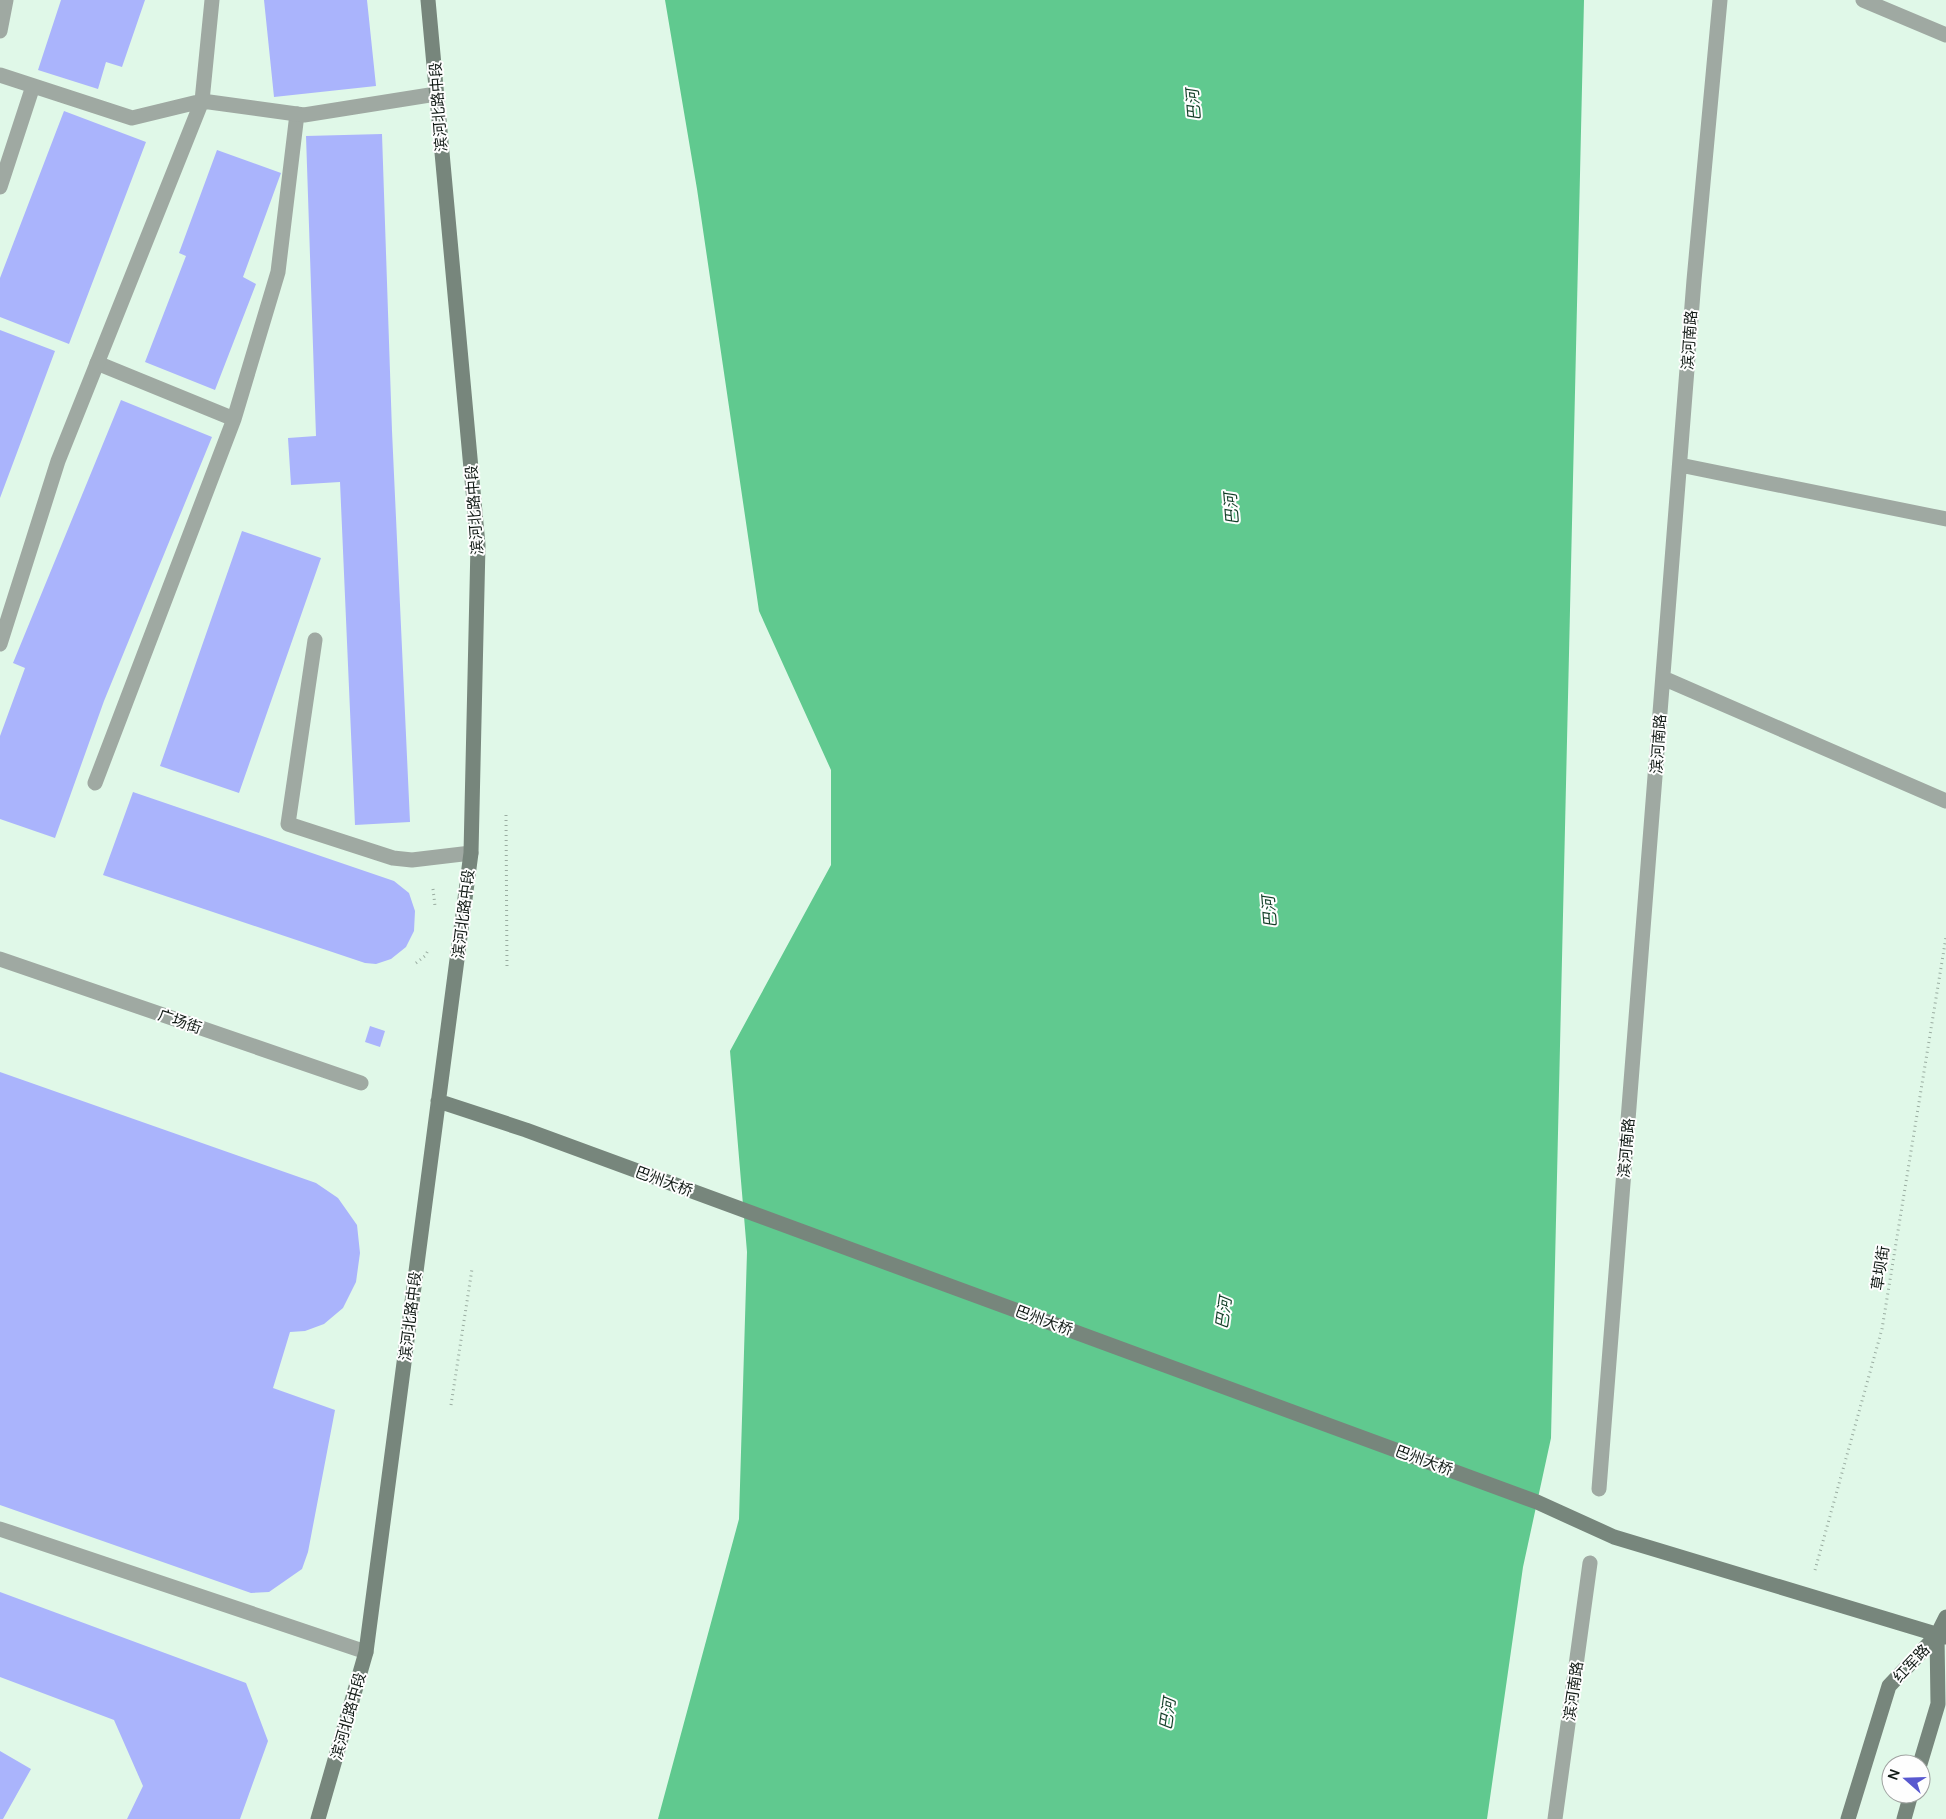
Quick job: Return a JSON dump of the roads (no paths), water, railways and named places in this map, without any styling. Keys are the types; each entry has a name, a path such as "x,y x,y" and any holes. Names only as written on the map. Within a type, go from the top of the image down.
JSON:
{"street":[{"path":"0,31 6,0"},
{"path":"0,644 58,461 202,101 212,0"},
{"name":"滨河北路中段","path":"318,1819 366,1652 471,853 478,545 436,94 434,46 428,0"},
{"name":"滨河南路","path":"1599,1490 1680,465 1720,0"},
{"path":"1863,0 1946,35"},
{"path":"0,75 132,118 202,101 297,114 436,94"},
{"path":"0,187 33,86"},
{"path":"95,783 234,419 278,272 297,114"},
{"path":"97,363 234,419"},
{"path":"1680,465 1946,519"},
{"path":"315,640 288,824 393,858 412,860 471,853"},
{"path":"1663,678 1946,801"},
{"name":"广场街","path":"0,959 361,1083"},
{"name":"巴州大桥","path":"438,1101 526,1130 1562,1512 1614,1537 1942,1636"},
{"path":"0,1529 366,1652"},
{"name":"滨河南路","path":"1556,1819 1590,1563"},
{"path":"1942,1636 1946,1617"},
{"name":"红军路","path":"1923,1754 1938,1704 1942,1636"},
{"name":"红军路","path":"1848,1819 1889,1686 1942,1636"},
{"path":"1904,1819 1908,1804"}],"water":[{"name":"巴河","path":"665,0 1584,0 1551,1438 1523,1567 1487,1819 658,1819 739,1519 747,1252 730,1051 831,865 831,770 759,611 697,189"}]}
